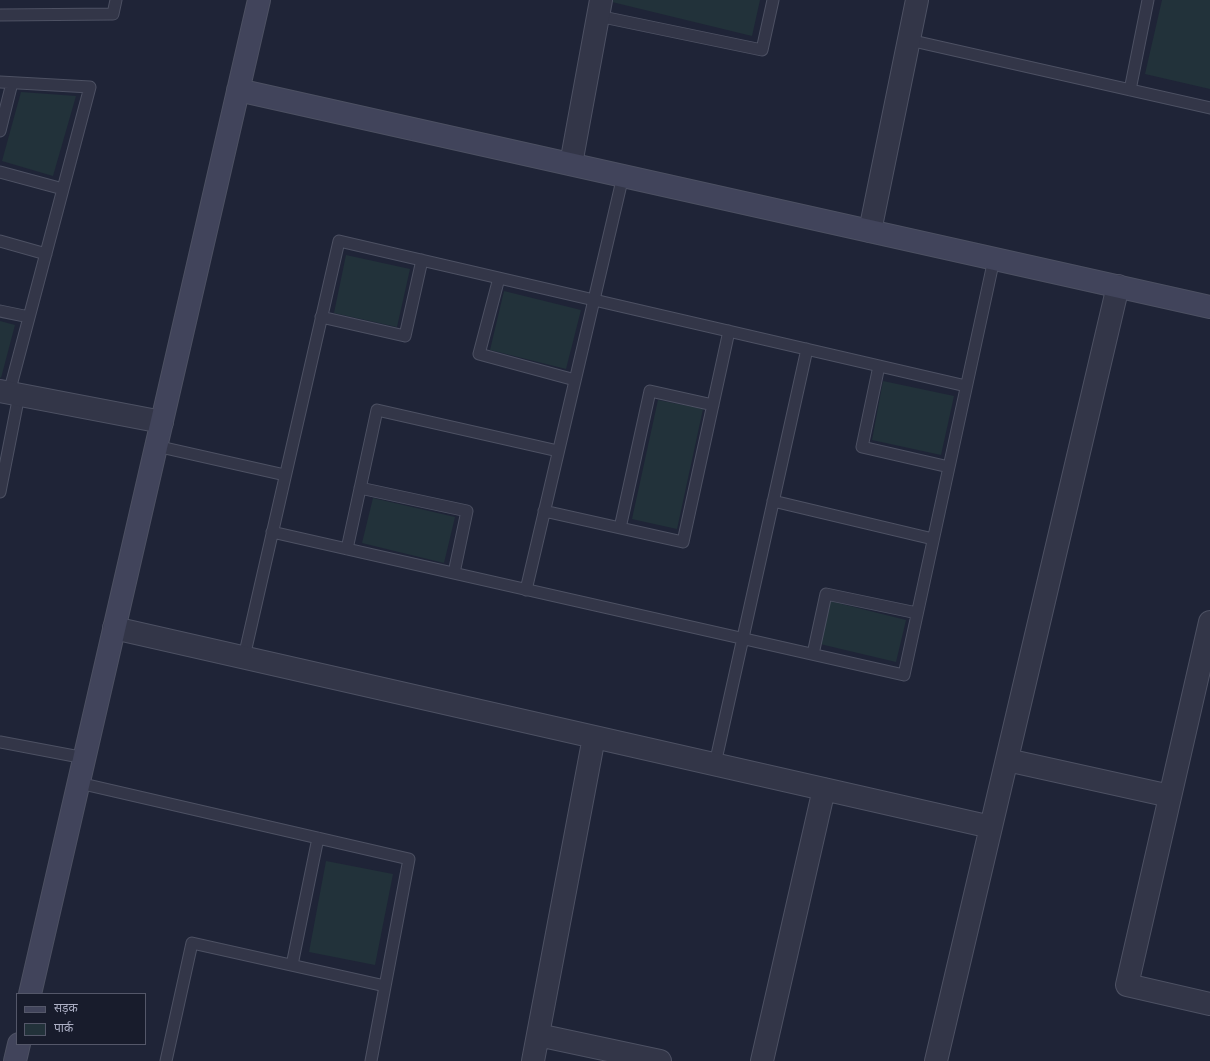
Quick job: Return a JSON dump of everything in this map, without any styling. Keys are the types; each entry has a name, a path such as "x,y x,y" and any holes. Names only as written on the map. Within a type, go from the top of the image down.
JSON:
{"street":[{"path":"30,993 259,0"},
{"path":"870,231 918,0"},
{"path":"571,164 600,8"},
{"path":"238,90 1210,307"},
{"path":"936,1061 1118,286"},
{"path":"9,393 162,422"},
{"path":"1210,622 1205,662 1170,796 1126,985 1210,1004"},
{"path":"114,628 991,827"},
{"path":"533,1061 594,737"},
{"path":"1007,760 1170,796"},
{"path":"762,1061 824,789"},
{"path":"538,1035 660,1061"},
{"path":"15,1061 19,1045"}],"lane":[{"path":"0,15 113,14 116,0"},
{"path":"600,8 762,50 773,0"},
{"path":"1130,90 1148,0"},
{"path":"909,40 1210,108"},
{"path":"0,82 90,87 9,393 0,492"},
{"path":"0,131 12,83"},
{"path":"0,172 63,189"},
{"path":"526,590 623,176"},
{"path":"0,240 46,254"},
{"path":"244,657 339,241 966,386"},
{"path":"272,532 904,675 994,258"},
{"path":"321,316 405,336 422,260"},
{"path":"499,278 479,354 575,380"},
{"path":"0,310 29,317"},
{"path":"544,510 683,542 729,331"},
{"path":"715,764 806,349"},
{"path":"879,366 862,447 949,467"},
{"path":"620,528 650,391 713,405"},
{"path":"346,549 377,410 558,451"},
{"path":"156,446 285,475"},
{"path":"360,488 467,511 454,573"},
{"path":"773,501 934,539"},
{"path":"812,654 826,594 917,613"},
{"path":"0,742 85,758"},
{"path":"79,783 409,860 371,1061"},
{"path":"292,965 318,838"},
{"path":"166,1061 192,943 385,986"}],"green space":[{"path":"612,0 760,0 752,36 612,2"},
{"path":"1162,0 1210,0 1210,89 1145,74"},
{"path":"21,92 76,96 53,176 2,161"},
{"path":"346,255 410,269 397,327 334,313"},
{"path":"504,291 581,310 566,369 490,350"},
{"path":"0,321 15,325 1,378 0,377"},
{"path":"883,381 954,396 941,455 872,440"},
{"path":"658,400 703,409 677,529 632,519"},
{"path":"373,498 455,517 444,563 362,543"},
{"path":"830,601 906,620 896,662 820,644"},
{"path":"326,861 393,874 375,965 309,952"}]}
